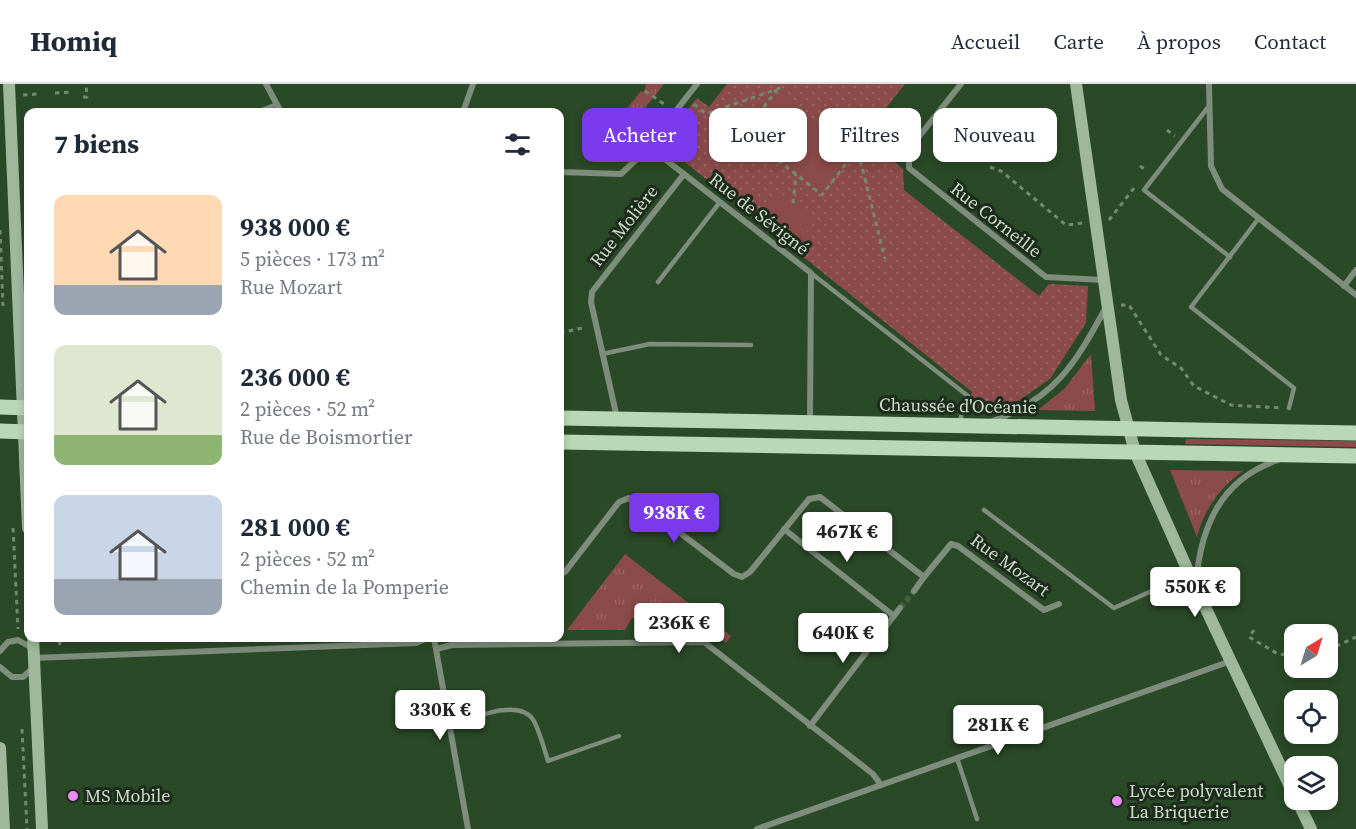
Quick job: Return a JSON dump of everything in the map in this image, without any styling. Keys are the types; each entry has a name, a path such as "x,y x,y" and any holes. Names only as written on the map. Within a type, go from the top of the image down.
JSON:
{"main road":[{"path":"0,407 24,408"},
{"name":"Chaussée d'Océanie","path":"564,418 1356,433"},
{"path":"0,431 24,432"},
{"path":"564,442 1356,456"}],"street":[{"path":"9,84 24,370"},
{"path":"266,84 279,108"},
{"path":"464,108 473,84"},
{"path":"678,108 697,84"},
{"name":"Rue Corneille","path":"961,84 909,149 909,168 1046,277 1103,280"},
{"path":"1076,84 1103,280 1113,306 1121,400 1128,429 1135,452 1284,774"},
{"path":"1209,84 1211,166 1222,189 1356,295"},
{"path":"564,172 621,174 633,162"},
{"path":"669,162 684,174"},
{"name":"Rue de Sévigné","path":"684,174 811,273 810,423"},
{"name":"Rue Molière","path":"617,420 591,292 684,174"},
{"path":"1344,286 1356,270"},
{"path":"977,426 1015,413 1043,394 1065,375 1113,306"},
{"path":"1196,586 1200,552 1212,515 1224,498 1250,474 1269,463 1293,455"},
{"path":"564,572 619,502 629,498 638,501 734,574 742,577 750,572 809,499 820,497 924,578 914,591"},
{"path":"784,529 894,616"},
{"name":"Rue Mozart","path":"924,578 951,544 958,546 1044,610 1059,604"},
{"path":"810,726 900,608"},
{"path":"0,651 8,642 18,640 29,645 34,658 30,672 20,677 9,676 0,667"},
{"path":"33,642 42,829"},
{"path":"34,658 418,642"},
{"path":"435,642 468,829"},
{"path":"436,649 452,645 704,642 873,774 881,785"},
{"path":"757,829 1231,661"},
{"path":"0,748 4,829"},
{"path":"1302,810 1311,829"}],"lane":[{"path":"267,108 277,104"},
{"path":"1209,106 1144,190 1230,257"},
{"path":"658,282 720,202"},
{"path":"1259,218 1191,307 1294,388 1289,408"},
{"path":"811,273 968,396 958,426"},
{"path":"603,354 650,344 751,345"},
{"path":"984,510 1114,608 1154,590"},
{"path":"450,726 510,708 521,710 533,719 548,761 619,736"},
{"path":"957,758 977,819"}],"path":[{"path":"83,91 83,97 87,97 86,84"},
{"path":"694,104 706,114 783,87"},
{"path":"774,90 776,91 744,133 822,195 847,162"},
{"path":"645,91 670,108"},
{"path":"54,93 71,92"},
{"path":"21,95 38,94"},
{"path":"1167,130 1175,136"},
{"path":"861,162 885,259"},
{"path":"1140,166 1147,171"},
{"path":"990,167 1001,171 1066,225 1086,222"},
{"path":"793,203 796,174"},
{"path":"1107,220 1136,186"},
{"path":"1113,306 1129,305 1161,355 1181,368 1194,386 1218,400 1231,405 1289,408"},
{"path":"564,332 591,327"},
{"path":"1254,630 1249,637 1278,654 1284,654"},
{"path":"1338,645 1356,637"}],"green space":[{"path":"646,84 664,84 645,108 627,108 641,91 644,92"},
{"path":"727,84 905,84 886,108 819,108 819,162 894,162 903,169 904,190 1039,296 1049,284 1088,286 1086,323 1050,379 1018,401 967,413 972,392 685,162 697,162 697,108 689,108 697,98 709,107"},
{"path":"779,93 798,108 767,108"},
{"path":"807,115 819,124 819,162 846,162 822,192 784,162 807,162"},
{"path":"777,190 815,221 798,243 759,211"},
{"path":"1091,354 1095,411 1038,410 1065,388"},
{"path":"1186,439 1356,441 1356,447 1185,444"},
{"path":"1170,470 1243,471 1227,484 1214,500 1197,537"},
{"path":"625,554 731,636 726,643 713,632 691,629 697,620 632,618 625,630 567,630"}],"tunnel":[{"path":"900,608 914,591"}],"place":[{"name":"MS Mobile","path":"73,796"},
{"name":"Lycée polyvalent La Briquerie","path":"1117,801"}]}
